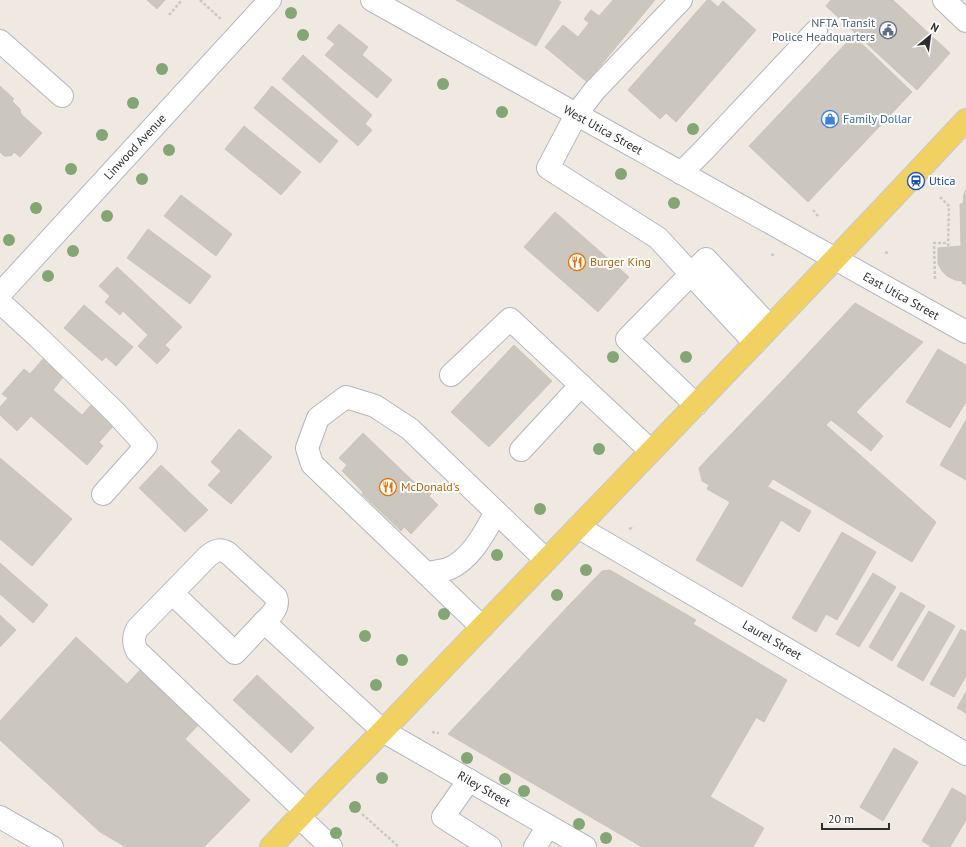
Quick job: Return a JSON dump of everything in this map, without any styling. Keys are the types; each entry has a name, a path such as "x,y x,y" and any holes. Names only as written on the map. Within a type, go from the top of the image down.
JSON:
{"main road":[{"path":"271,847 836,259 966,120"}],"street":[{"name":"Linwood Avenue","path":"0,294 270,0"},
{"name":"West Utica Street","path":"372,0 836,259"},
{"path":"681,0 600,83 576,115 548,168 658,238 691,274 763,335"},
{"path":"944,0 966,21"},
{"path":"681,173 816,31"},
{"path":"0,41 62,96"},
{"name":"East Utica Street","path":"836,259 966,332"},
{"path":"691,274 627,339 696,405"},
{"path":"0,302 116,412 146,446 103,494"},
{"path":"451,375 510,319 651,451"},
{"path":"521,450 581,385"},
{"path":"482,627 312,464 307,448 318,418 346,397 375,406 410,429 546,560"},
{"path":"426,573 448,569 460,562 475,547 496,512"},
{"name":"Laurel Street","path":"578,527 966,754"},
{"path":"172,593 235,653 275,610 278,601 276,597 228,553 223,550 218,550 208,556 172,593 137,629 134,635 134,646 137,651 302,814 331,847"},
{"name":"Riley Street","path":"264,622 383,731 584,847"},
{"path":"469,780 443,817 490,847"},
{"path":"0,817 52,847"},
{"path":"535,847 548,826"}],"path":[{"path":"169,15 182,0"},
{"path":"200,0 220,18"},
{"path":"940,197 948,206 948,247"},
{"path":"813,210 818,216"},
{"path":"935,279 934,243 948,243"},
{"path":"771,255 776,254"},
{"path":"629,529 634,527"},
{"path":"432,732 439,733"},
{"path":"362,814 399,847"}],"building":[{"path":"147,0 165,0 157,9"},
{"path":"456,0 558,0 561,2 536,46"},
{"path":"613,0 655,0 587,82 545,47 563,25 578,37 589,23 584,19 591,10 599,16"},
{"path":"707,0 710,0 718,7 723,1 756,30 676,122 666,113 660,119 628,90"},
{"name":"NFTA Transit Police Headquarters","path":"831,0 893,0 950,53 917,90 826,6"},
{"path":"339,24 368,47 362,55 392,80 377,98 325,55 335,44 327,38"},
{"name":"Family Dollar","path":"852,37 856,42 858,40 912,92 808,202 749,146"},
{"path":"303,55 372,115 365,124 372,130 358,146 282,79"},
{"path":"0,86 14,99 12,101 20,109 21,114 42,133 20,157 14,152 11,156 4,156 0,152"},
{"path":"272,86 338,141 320,163 254,108"},
{"path":"244,126 301,172 281,195 225,149"},
{"path":"966,189 966,284 963,284 962,281 955,280 947,276 942,271 938,264 938,248 961,246 960,204 963,204"},
{"path":"181,195 232,234 216,256 164,216"},
{"name":"Burger King","path":"555,212 629,277 598,312 524,247"},
{"path":"148,229 211,276 190,304 127,258"},
{"path":"117,267 182,327 165,345 170,350 157,364 138,346 148,335 123,311 120,315 105,302 110,296 99,286"},
{"path":"855,303 923,342 856,412 883,436 871,451 831,420 784,379"},
{"path":"84,305 133,347 116,366 106,357 102,361 64,328"},
{"path":"514,345 552,381 489,447 451,412"},
{"path":"938,349 966,365 966,402 950,428 906,402"},
{"path":"43,359 63,377 53,390 82,415 93,403 116,423 99,442 103,446 87,465 31,416 17,431 0,415 0,407 8,398 2,394 24,369 30,374"},
{"path":"784,379 831,420 826,425 936,522 912,562 773,479 768,486 711,455"},
{"path":"966,420 966,480 940,465"},
{"path":"239,429 272,457 231,504 208,485 221,471 211,462"},
{"path":"363,433 418,486 422,482 433,492 429,496 438,505 411,534 404,527 401,531 362,494 363,492 342,471 347,465 339,458"},
{"path":"711,455 811,511 799,532 781,520 742,587 696,560 730,502 707,489 709,485 702,481 699,468"},
{"path":"0,458 72,519 32,566 0,539"},
{"path":"161,465 208,510 185,532 139,488"},
{"path":"842,532 876,552 837,620 826,614 816,632 792,618"},
{"path":"0,563 48,605 33,623 0,594"},
{"path":"610,570 696,620 693,624 787,680 764,722 667,667 571,603 602,571"},
{"path":"873,573 896,587 859,647 836,634"},
{"path":"901,592 925,606 892,661 869,647"},
{"path":"571,603 667,667 756,718 710,797 503,676"},
{"path":"929,611 955,626 923,681 897,666"},
{"path":"0,615 16,630 0,647"},
{"path":"961,629 966,632 966,676 954,697 930,684"},
{"path":"76,637 127,684 142,668 200,723 185,739 250,800 204,847 126,847 100,832 0,740 0,721"},
{"path":"257,675 314,728 291,753 233,700"},
{"path":"503,676 764,828 753,847 642,847 448,734"},
{"path":"966,692 966,713 957,708"},
{"path":"894,748 918,762 883,821 860,807"},
{"path":"952,788 966,796 966,820 950,847 932,847 922,841"}],"place":[{"name":"NFTA Transit Police Headquarters","path":"888,30"},
{"name":"Family Dollar","path":"830,119"},
{"name":"Utica","path":"916,181"},
{"name":"Burger King","path":"577,262"},
{"name":"McDonald's","path":"388,487"}]}
